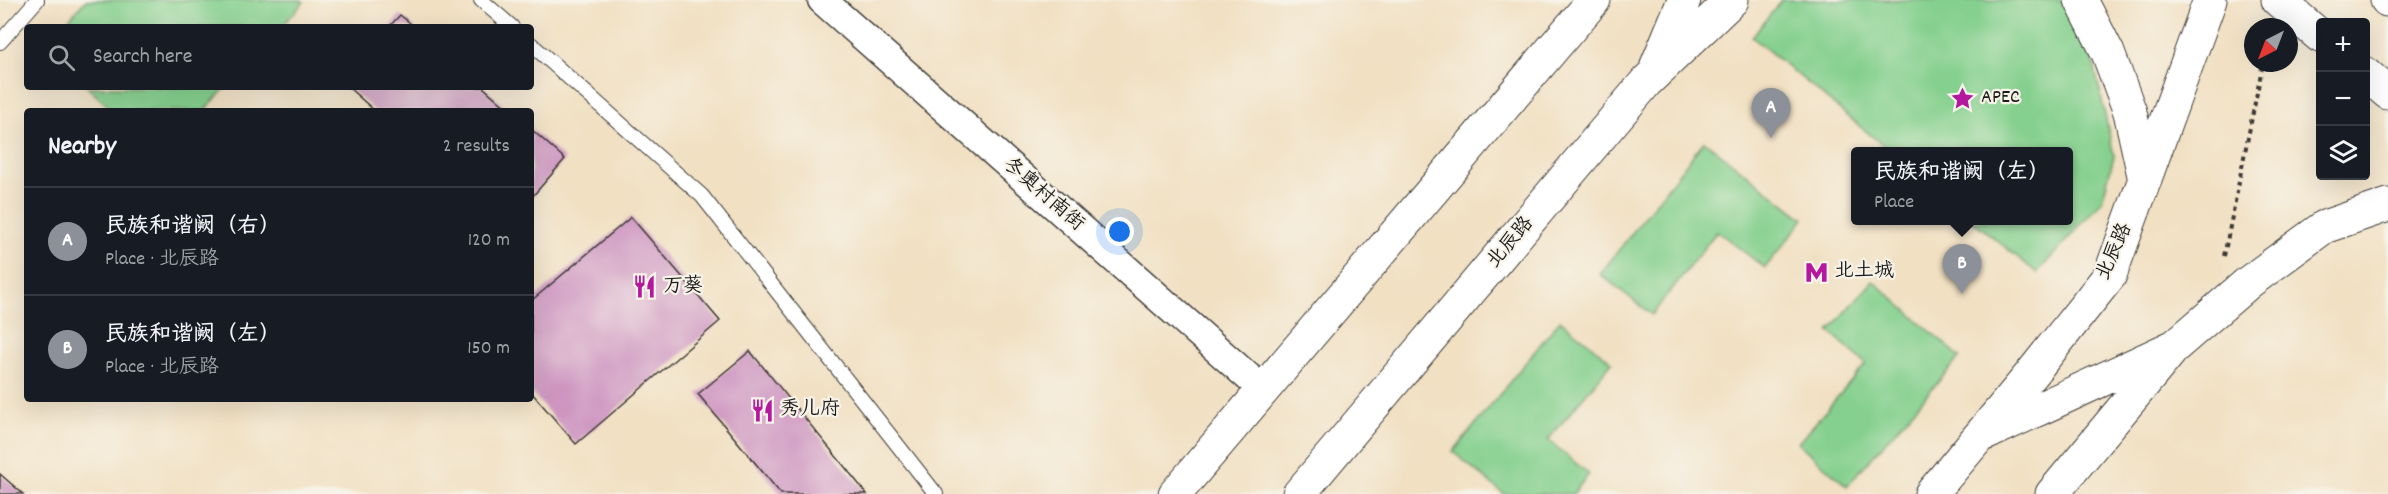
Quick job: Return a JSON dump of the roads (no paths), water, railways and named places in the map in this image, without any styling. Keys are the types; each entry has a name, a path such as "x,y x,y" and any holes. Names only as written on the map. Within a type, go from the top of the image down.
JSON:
{"main road":[{"path":"1175,494 1594,0"},
{"path":"1653,75 1684,0"},
{"name":"北辰路","path":"1299,494 1653,75 1732,0"},
{"path":"2081,0 2108,53 2130,112 2145,180"},
{"name":"北辰路","path":"1931,494 2110,275 2210,0"},
{"path":"2278,0 2316,33"},
{"path":"2370,77 2388,93"},
{"path":"2052,494 2175,346 2249,282 2324,227 2388,205"},
{"path":"1980,436 2175,346"}],"street":[{"name":"冬奥村南街","path":"822,0 1263,390"}],"lane":[{"path":"0,42 37,0"},
{"path":"481,0 509,24"},
{"path":"534,47 702,196 936,494"}],"place":[{"name":"APEC","path":"1963,98"},
{"name":"民族和谐阙（右）","path":"1771,138"},
{"name":"北土城","path":"1816,272"},
{"name":"万葵","path":"645,287"},
{"name":"民族和谐阙（左）","path":"1962,294"},
{"name":"秀儿府","path":"762,410"}]}
